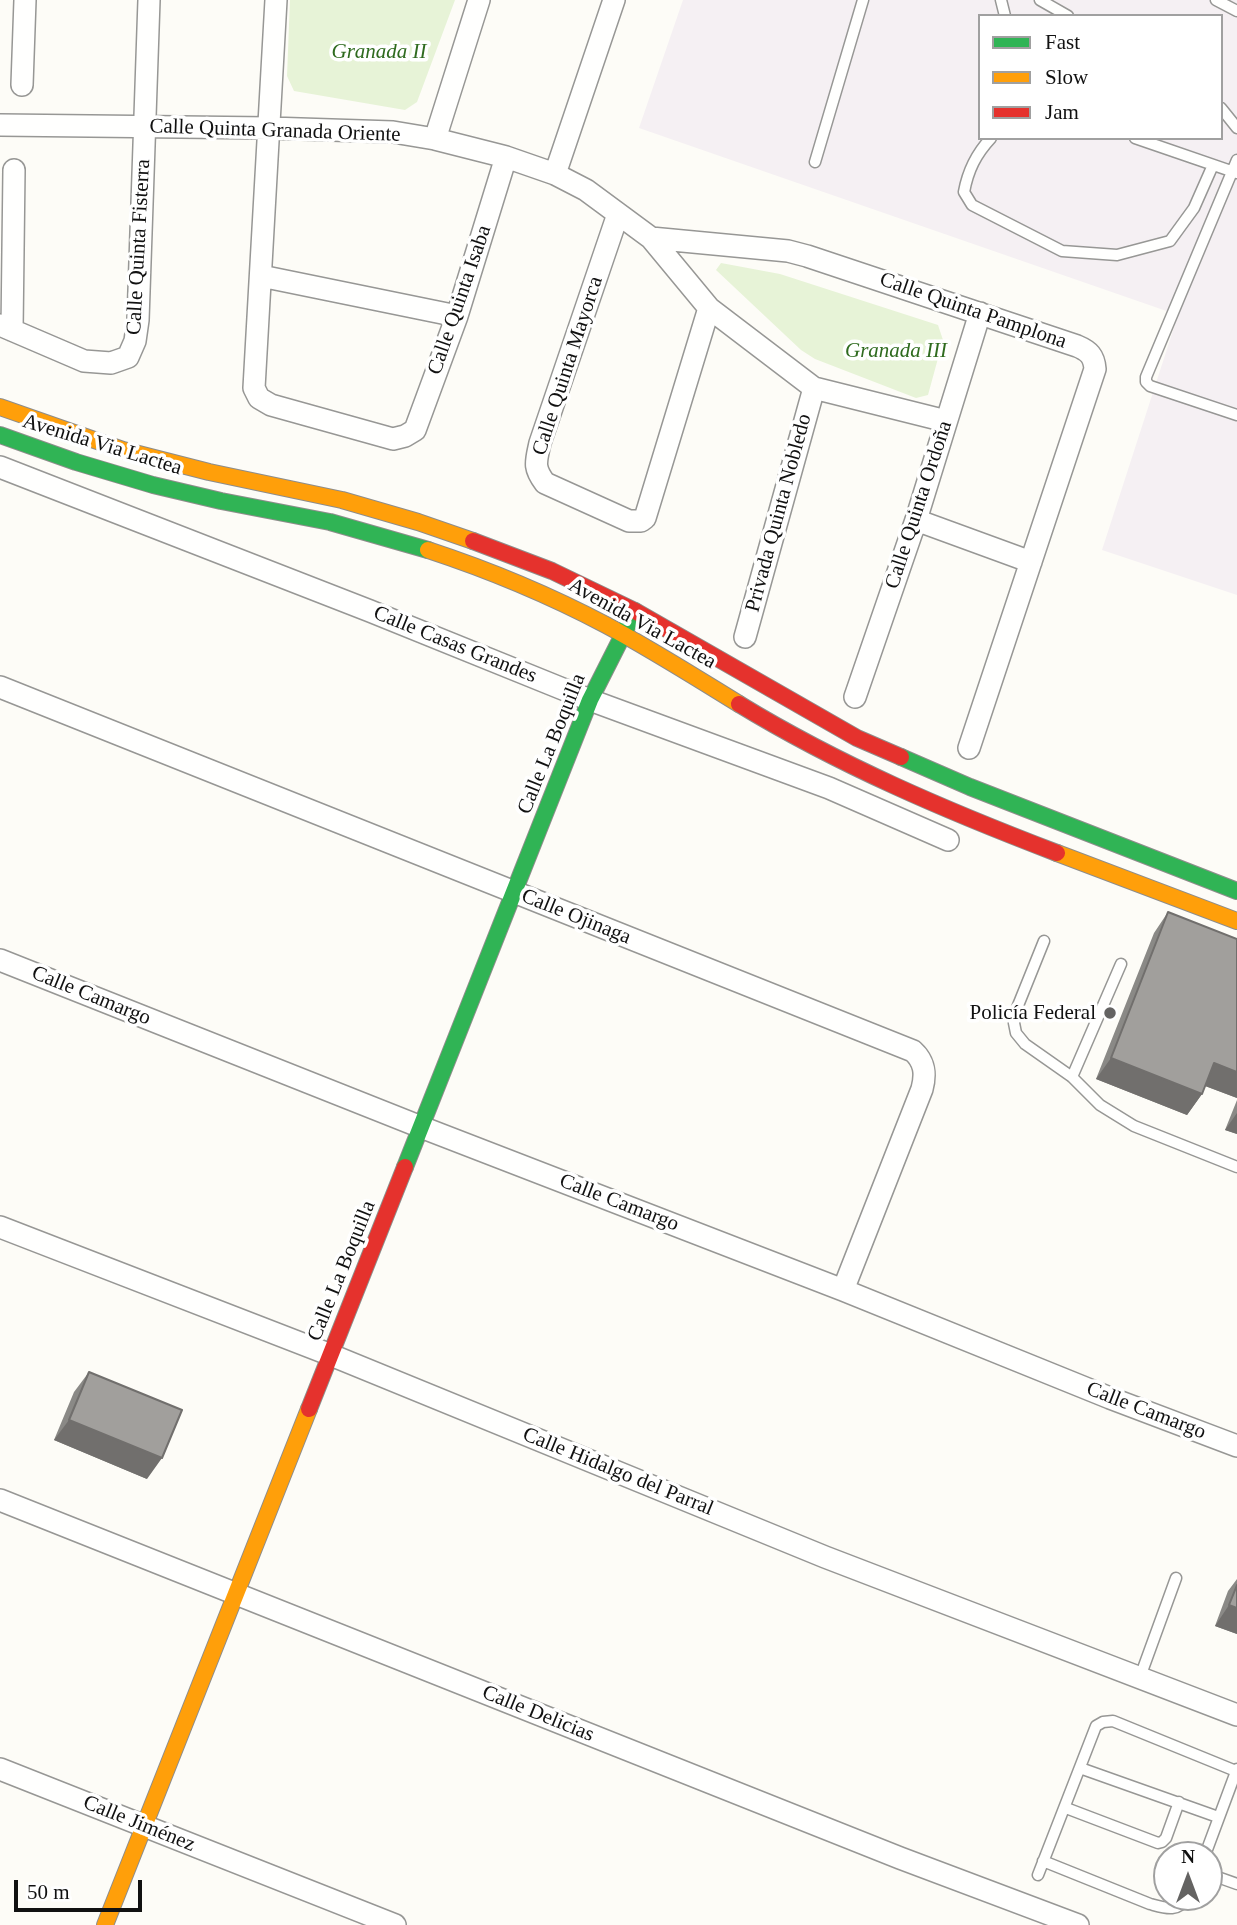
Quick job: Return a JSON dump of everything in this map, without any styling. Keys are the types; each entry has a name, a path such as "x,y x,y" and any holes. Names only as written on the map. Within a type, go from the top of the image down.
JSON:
{"main road":[{"name":"Avenida Via Lactea","path":"0,407 123,450 209,472 342,500 494,548 540,566 635,611 858,738 970,787 1237,891"},
{"name":"Avenida Via Lactea","path":"0,435 116,475 328,522 400,541 477,567 544,595 622,634 747,709 887,783 1237,921"},
{"name":"Calle La Boquilla","path":"105,1925 590,700 635,611"}],"street":[{"path":"22,85 25,0"},
{"name":"Calle Quinta Fisterra","path":"6,328 84,361 111,363 128,357 135,341 138,320 149,0"},
{"path":"276,0 261,276 457,316"},
{"path":"435,139 478,0"},
{"path":"555,174 614,0"},
{"name":"Calle Quinta Granada Oriente","path":"0,125 393,132 435,139 506,157 555,174 586,190 651,238 709,308 814,388"},
{"name":"Calle Quinta Isaba","path":"261,276 254,388 259,398 271,405 393,439 404,436 415,430 457,316 506,157"},
{"path":"6,328 14,170"},
{"name":"Calle Quinta Mayorca","path":"618,214 540,443 537,473 545,483 629,522 641,522 645,518 709,308"},
{"name":"Calle Quinta Pamplona","path":"651,238 788,251 1077,346 1087,350 1095,360 1095,369 969,748"},
{"name":"Calle Quinta Ordoña","path":"855,697 916,520 980,313"},
{"path":"814,388 946,421"},
{"name":"Privada Quinta Nobledo","path":"745,638 814,388"},
{"name":"Calle Casas Grandes","path":"0,467 590,700 829,788 948,840"},
{"path":"916,520 1031,562"},
{"name":"Calle Ojinaga","path":"0,687 914,1051 924,1069 925,1079 843,1290"},
{"name":"Calle Camargo","path":"0,960 1237,1446"},
{"name":"Calle Hidalgo del Parral","path":"0,1227 331,1355 825,1557 1237,1715"},
{"name":"Calle Delicias","path":"0,1500 887,1852 1078,1925"},
{"name":"Calle Jiménez","path":"0,1769 395,1925"}],"lane":[{"path":"815,162 863,0"},
{"path":"1040,0 1064,14"},
{"path":"1216,0 1237,11"},
{"path":"1223,110 1237,128"},
{"path":"989,140 968,173 964,192 972,205 1062,251 1117,255 1170,241 1194,208 1213,165"},
{"path":"1141,140 1235,172"},
{"path":"1237,160 1235,172 1146,377 1150,386 1237,415"},
{"path":"1044,942 1015,1013 1016,1033 1025,1044 1072,1077 1100,1105 1134,1126 1237,1167"},
{"path":"1072,1077 1121,964"},
{"path":"1140,1676 1176,1578"},
{"path":"1038,1875 1096,1727 1108,1721 1237,1770 1210,1841"},
{"path":"1080,1768 1218,1817"},
{"path":"1066,1808 1158,1843 1166,1838 1179,1802"},
{"path":"1043,1861 1153,1905"}],"shaded area":[{"path":"683,0 1237,0 1237,595 1102,550 1178,315 639,128"}],"green space":[{"name":"Granada II","path":"290,0 455,0 417,102 405,110 294,91 287,76"},
{"name":"Granada III","path":"721,263 780,274 938,325 943,340 928,395 916,398 815,359 801,350 716,270"}],"building":[{"path":"1168,912 1237,939 1237,1072 1214,1063 1202,1094 1111,1058"},
{"path":"89,1372 182,1410 162,1458 69,1420"},
{"path":"1237,1585 1237,1608 1229,1605"}],"traffic: fast":[{"path":"0,435 153,485 330,522 428,550"},
{"path":"405,1167 590,700 635,611"},
{"path":"901,757 970,787 1237,891"}],"traffic: slow":[{"path":"0,407 123,450 209,472 342,500 473,541"},
{"path":"428,550 518,584 584,614 640,644 739,704"},
{"path":"1057,853 1237,921"},
{"path":"105,1925 309,1409"}],"traffic: jam":[{"path":"473,541 552,571 635,611 857,738 901,757"},
{"path":"739,704 815,747 894,786 1057,853"},
{"path":"309,1409 405,1167"}],"place":[{"name":"Policía Federal","path":"1110,1013"}]}
